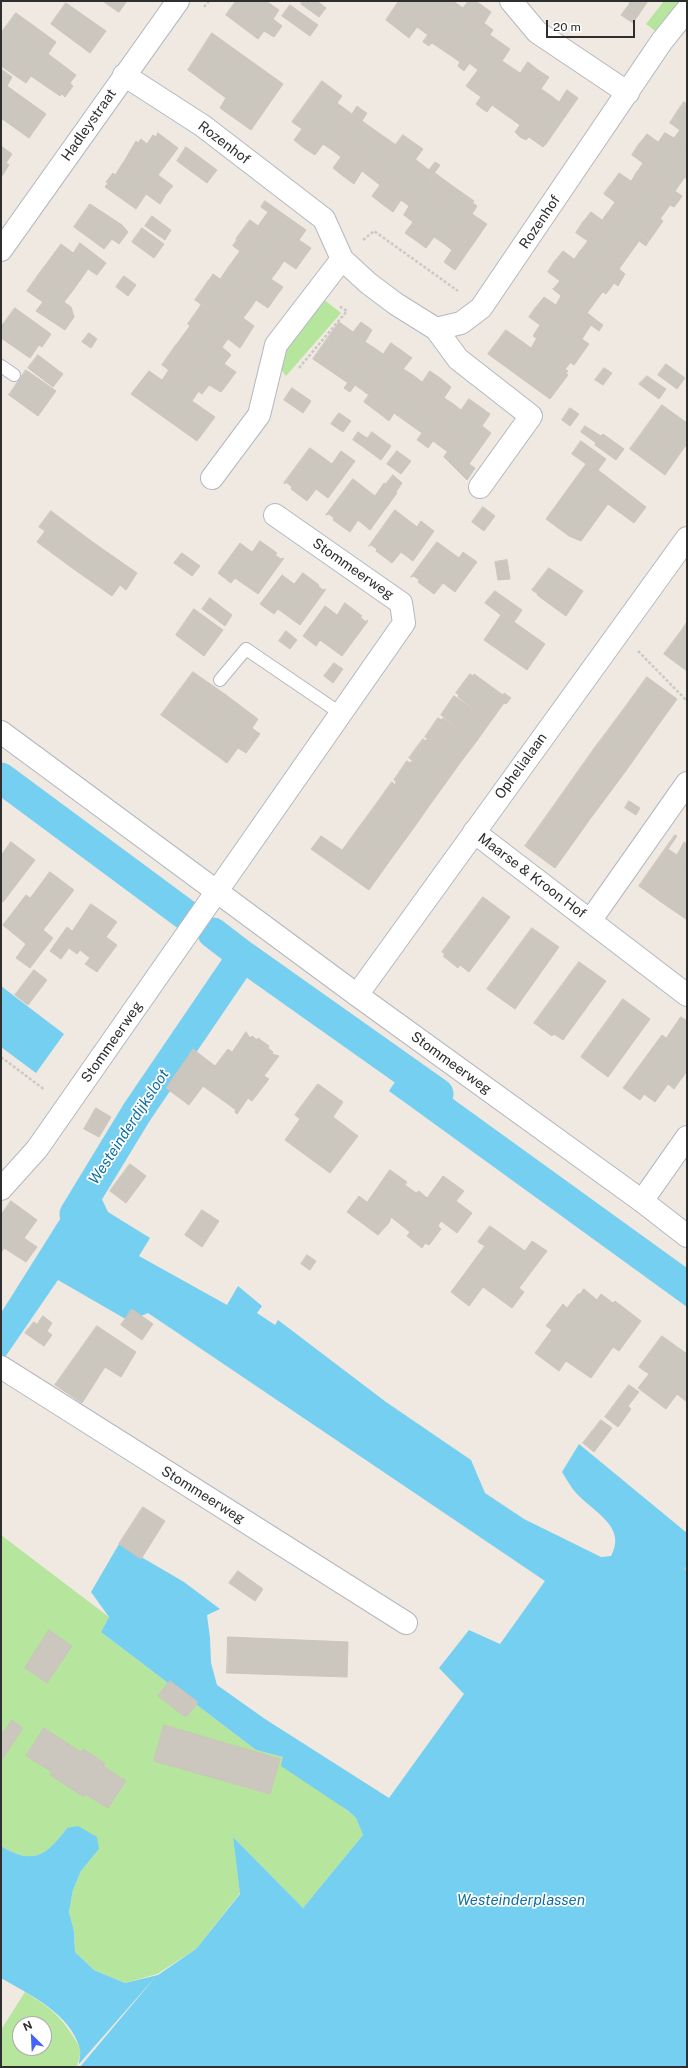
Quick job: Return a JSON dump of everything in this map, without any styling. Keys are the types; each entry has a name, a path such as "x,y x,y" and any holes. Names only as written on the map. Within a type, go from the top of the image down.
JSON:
{"street":[{"name":"Hadleystraat","path":"1,250 178,1"},
{"path":"511,1 537,32 628,93"},
{"name":"Rozenhof","path":"436,329 461,323 481,308 662,41 687,10"},
{"name":"Rozenhof","path":"124,75 203,126 324,218 342,259 368,283 396,304 436,329 458,359 531,416 480,487"},
{"path":"212,478 259,415 276,346 342,259"},
{"name":"Stommeerweg","path":"1,1189 37,1149 404,623 402,603 275,515"},
{"name":"Ophelialaan","path":"357,995 687,538"},
{"name":"Stommeerweg","path":"1,732 217,890 357,995 642,1201 687,1236"},
{"name":"Maarse & Kroon Hof","path":"590,921 687,784"},
{"name":"Maarse & Kroon Hof","path":"474,832 687,995"},
{"path":"642,1201 687,1137"},
{"name":"Stommeerweg","path":"2,1367 406,1623"}],"lane":[{"path":"1,366 14,375"},
{"path":"220,680 246,649 340,714"}],"path":[{"path":"342,259 374,231 481,308"},
{"path":"619,632 687,701"},
{"path":"1,1057 29,1078"}],"green space":[{"path":"664,1 684,1 662,36 646,24"},
{"path":"318,295 341,313 286,376 278,365"},
{"path":"1,1535 109,1617 101,1632 256,1750 283,1757 356,1818 363,1835 303,1908 233,1837 240,1893 196,1949 157,1974 125,1983 94,1970 75,1952 74,1931 69,1912 73,1890 81,1871 99,1849 67,1828 53,1845 38,1855 22,1855 1,1846"},
{"path":"25,1992 58,2016 81,2050 77,2067 1,2067 1,2030"}],"water":[{"path":"1,986 64,1034 36,1073 1,1047"},
{"path":"406,1065 687,1268 687,1307 389,1091"},
{"name":"Westeinderplassen","path":"94,1165 99,1193 108,1212 150,1238 139,1256 227,1305 238,1286 262,1306 257,1313 275,1325 278,1320 386,1402 471,1460 485,1493 524,1519 601,1557 611,1556 615,1546 615,1537 612,1529 607,1521 576,1493 562,1472 579,1444 687,1533 687,2067 80,2067 157,1975 196,1949 240,1894 233,1837 303,1908 363,1835 356,1818 347,1810 281,1766 283,1757 256,1750 101,1632 109,1617 91,1592 119,1544 184,1582 220,1609 207,1615 211,1663 217,1685 265,1719 389,1798 464,1694 439,1668 469,1630 500,1644 545,1581 148,1313 129,1321 58,1280 1,1363 1,1313"},
{"path":"78,1826 97,1837 99,1849 81,1871 73,1890 69,1912 74,1931 75,1952 94,1970 125,1983 157,1975 79,2064 80,2049 75,2036 68,2025 48,2006 1,1978 1,1846 12,1852 31,1856 38,1855 46,1851 67,1828"}],"building":[{"path":"103,1 127,1 119,12"},
{"path":"236,1 266,1 279,10 273,19 282,26 274,37 264,31 258,39 226,15"},
{"path":"302,1 317,1 326,8 319,17 301,4"},
{"path":"399,1 448,1 451,3 428,35 417,27 409,38 386,20"},
{"path":"453,1 463,8 468,1 475,1 480,4 447,53 432,43 429,46 423,42"},
{"path":"627,1 648,1 633,23 621,15 630,3"},
{"path":"66,3 106,31 90,53 51,24"},
{"path":"480,4 491,12 484,23 493,30 464,71 458,66 460,62 447,53"},
{"path":"290,5 318,25 310,36 282,16"},
{"path":"16,13 56,42 48,54 76,75 70,83 73,86 65,97 62,94 60,96 31,76 26,83 1,66 1,33"},
{"path":"212,33 283,84 251,130 220,108 226,98 188,70"},
{"path":"490,35 510,49 502,61 511,67 481,108 476,104 481,97 466,86 478,70 469,63"},
{"path":"528,62 538,70 506,115 492,105 487,112 481,108 511,67 520,73"},
{"path":"1,69 12,77 7,86 46,114 29,138 1,118"},
{"path":"538,70 549,77 541,89 550,95 520,137 515,132 520,125 506,115"},
{"path":"322,81 342,96 304,148 294,140 302,129 292,122"},
{"path":"567,90 578,98 543,147 529,137 526,140 520,137 550,95 559,102"},
{"path":"684,102 687,104 687,120 677,112"},
{"path":"337,103 352,114 357,106 362,110 332,150 323,144 315,155 304,148"},
{"path":"362,110 367,113 362,121 376,131 343,176 333,168 341,157 332,150"},
{"path":"677,112 687,120 687,149 665,133 674,138 680,130 670,123"},
{"path":"376,131 396,145 371,178 362,171 354,184 343,176"},
{"path":"158,133 178,148 158,175 173,186 166,194 123,163 136,141 138,143 141,139 147,144 153,135 156,137"},
{"path":"665,133 687,149 687,179 639,144 647,134 658,142"},
{"path":"403,135 423,149 382,204 372,196 380,185 371,178"},
{"path":"639,144 685,177 675,191 682,196 678,202 637,172 643,163 632,155"},
{"path":"1,146 12,154 6,163 9,165 2,176"},
{"path":"186,147 217,170 207,183 177,161"},
{"path":"415,159 429,170 435,162 440,165 404,215 409,206 401,200 393,212 382,204"},
{"path":"123,163 166,194 160,204 146,194 136,209 105,187 108,183 106,182 113,173 115,175"},
{"path":"637,172 678,202 674,207 670,205 660,219 612,183 619,173 631,181"},
{"path":"435,173 454,187 415,240 405,233 413,222 404,215"},
{"path":"612,183 663,221 649,241 609,211 615,202 604,194"},
{"path":"454,187 474,201 443,243 434,237 426,248 415,240"},
{"path":"265,201 306,230 299,240 311,248 303,259 258,226 268,212 261,207"},
{"path":"473,203 477,206 472,214 487,224 455,270 444,262 452,250 443,243"},
{"path":"90,204 122,225 128,232 119,244 112,239 104,249 74,227"},
{"path":"609,211 649,240 646,246 639,241 629,255 583,222 591,212 602,220"},
{"path":"152,216 171,230 165,240 145,226"},
{"path":"250,220 303,259 296,269 284,261 278,270 236,239"},
{"path":"583,222 629,255 619,269 625,274 622,279 581,250 588,241 576,233"},
{"path":"142,228 164,244 154,258 132,242"},
{"path":"237,240 278,270 271,279 283,287 275,298 230,265 240,251 233,246"},
{"path":"80,243 106,263 97,275 88,269 74,289 44,267 61,244 73,253"},
{"path":"581,250 622,279 618,286 614,283 606,294 603,292 601,294 555,261 563,251 574,259"},
{"path":"555,261 601,294 587,313 596,320 553,289 560,281 548,272"},
{"path":"230,265 275,298 268,308 256,300 250,309 209,280 213,274 220,279"},
{"path":"44,267 74,289 64,302 71,307 74,317 65,330 36,311 43,302 27,291"},
{"path":"124,276 136,285 128,296 116,287"},
{"path":"209,280 250,309 243,318 254,326 247,337 195,300"},
{"path":"553,289 603,325 599,331 591,325 582,339 536,307 544,297 556,305 561,296"},
{"path":"202,304 247,337 240,348 228,339 222,347 231,355 188,324"},
{"path":"536,307 589,344 574,365 533,336 540,325 529,317"},
{"path":"15,308 51,334 42,347 39,345 30,358 1,338 1,327"},
{"path":"339,322 353,332 361,322 372,330 365,342 373,347 348,383 313,359"},
{"path":"188,324 231,355 224,364 236,372 228,383 176,345 190,326"},
{"path":"506,330 531,348 537,338 571,362 565,369 568,371 566,373 568,375 550,399 488,354"},
{"path":"89,333 97,339 91,348 82,342"},
{"path":"391,343 401,350 369,395 355,385 350,392 344,388 373,347 383,354"},
{"path":"176,345 228,383 221,392 209,385 202,394 162,365"},
{"path":"401,350 412,358 403,369 413,375 384,417 364,402"},
{"path":"38,355 63,374 53,387 28,368"},
{"path":"666,364 685,378 677,389 658,375"},
{"path":"604,368 612,373 603,385 595,380"},
{"path":"26,370 56,391 38,416 9,395"},
{"path":"169,370 198,392 192,401 215,417 197,441 131,394 149,371 162,380"},
{"path":"430,371 440,378 408,423 394,413 389,421 384,417 413,375 422,382"},
{"path":"647,376 666,389 659,399 639,384"},
{"path":"440,378 451,387 444,398 452,403 423,444 417,440 422,433 408,423"},
{"path":"292,388 311,401 303,413 284,400"},
{"path":"469,399 479,406 448,452 433,441 428,448 423,444 452,403 461,410"},
{"path":"662,405 687,423 687,444 681,452 646,427"},
{"path":"479,406 490,414 482,426 491,433 469,464 475,468 467,480 444,457"},
{"path":"570,408 579,414 570,426 562,420"},
{"path":"339,413 351,421 343,432 331,424"},
{"path":"585,426 601,436 603,434 624,449 616,460 595,445 596,443 581,432"},
{"path":"646,427 681,452 665,475 630,449"},
{"path":"358,432 367,438 362,446 353,440"},
{"path":"372,432 391,446 381,460 362,446"},
{"path":"581,441 606,459 598,470 646,507 634,523 608,504 581,541 569,536 546,519 586,464 572,454"},
{"path":"310,448 332,464 341,451 355,461 328,498 316,489 307,501 291,489 292,487 286,482 285,484 284,483"},
{"path":"397,451 411,461 401,474 387,464"},
{"path":"393,475 402,483 396,492 386,484"},
{"path":"353,479 375,496 384,483 397,493 370,530 358,520 350,532 333,520 334,518 329,514 326,515"},
{"path":"483,507 495,516 484,531 472,522"},
{"path":"395,510 417,527 421,521 434,531 413,561 401,552 392,563 376,551 377,549 371,545 369,546"},
{"path":"51,511 94,543 75,570 37,542 45,531 39,527"},
{"path":"260,541 277,553 275,555 281,559 284,558 258,594 235,578 231,583 218,573 240,543 252,552"},
{"path":"437,542 459,558 463,552 477,562 455,592 443,583 434,594 418,582 419,580 414,576 411,577"},
{"path":"94,543 137,573 126,590 120,585 112,596 75,570"},
{"path":"182,553 200,566 192,576 174,563"},
{"path":"507,560 510,579 498,580 495,562"},
{"path":"549,568 583,591 566,616 532,590"},
{"path":"303,573 319,585 318,586 323,590 326,589 300,625 278,609 274,614 260,604 282,575 294,584"},
{"path":"495,591 522,610 514,622 545,644 527,670 484,640 501,615 485,603"},
{"path":"210,598 232,615 225,626 202,609"},
{"path":"345,603 362,616 360,617 366,622 367,620 368,621 342,656 320,640 316,646 303,636 325,606 337,615"},
{"path":"194,609 223,630 204,656 176,635"},
{"path":"687,622 687,634 682,630"},
{"path":"682,630 687,634 687,671 664,654"},
{"path":"286,631 297,640 290,649 279,641"},
{"path":"334,663 343,669 333,683 324,676"},
{"path":"193,672 226,695 194,739 161,715"},
{"path":"470,674 473,676 474,674 503,695 504,693 511,698 506,704 504,703 491,721 458,697 459,695 456,693"},
{"path":"647,677 677,699 659,724 629,702"},
{"path":"226,695 258,719 252,728 260,734 246,753 238,748 227,763 194,739"},
{"path":"454,696 491,721 476,742 441,715"},
{"path":"629,702 659,724 642,748 612,725"},
{"path":"438,718 442,720 443,718 476,742 460,763 425,737"},
{"path":"612,725 642,748 625,772 594,749"},
{"path":"423,739 426,741 427,739 460,763 445,784 409,758"},
{"path":"594,749 625,772 608,795 577,773"},
{"path":"407,761 410,763 412,761 445,784 429,806 394,780"},
{"path":"577,773 608,795 590,819 560,797"},
{"path":"392,782 395,785 396,782 429,806 413,829 377,803"},
{"path":"560,797 590,819 573,843 543,821"},
{"path":"629,801 640,808 636,815 625,808"},
{"path":"377,803 413,829 391,859 355,833"},
{"path":"543,821 573,843 555,868 525,846"},
{"path":"355,833 391,859 369,890 311,849 321,836 342,850"},
{"path":"675,835 677,836 668,849 677,855 684,842 687,844 687,866 661,902 639,886"},
{"path":"11,842 35,860 3,902 1,901 1,856"},
{"path":"687,866 687,912 683,917 661,902"},
{"path":"50,872 74,890 43,930 53,938 30,968 16,958 26,944 3,925 26,895 30,898"},
{"path":"483,897 510,917 469,972 460,965 458,968 443,956 445,954 442,952"},
{"path":"91,904 117,922 106,937 117,945 97,972 85,964 90,958 80,950 77,954 69,948 61,959 50,951 67,927 72,931"},
{"path":"687,912 687,920 683,917"},
{"path":"532,928 559,947 515,1009 487,989"},
{"path":"579,962 606,981 563,1040 554,1034 552,1036 534,1023"},
{"path":"34,970 47,980 28,1005 15,995"},
{"path":"623,999 650,1019 608,1077 581,1057"},
{"path":"681,1017 687,1021 687,1071 674,1089 668,1084 655,1102 644,1094 640,1100 623,1088 662,1035 666,1038"},
{"path":"246,1032 250,1038 252,1036 257,1040 258,1038 269,1046 268,1048 273,1052 272,1054 279,1056 264,1076 269,1079 252,1101 248,1098 237,1114 235,1112 236,1110 203,1086 189,1105 166,1088 193,1049 215,1066 228,1049 232,1052"},
{"path":"318,1084 343,1102 333,1117 358,1136 330,1173 285,1140 300,1119 295,1115"},
{"path":"96,1108 111,1117 99,1137 84,1129"},
{"path":"130,1164 146,1176 126,1203 110,1191"},
{"path":"390,1170 407,1182 405,1185 416,1193 419,1191 427,1198 443,1176 464,1191 456,1201 472,1213 457,1233 441,1221 438,1226 441,1229 429,1245 425,1243 422,1248 407,1236 410,1232 391,1217 389,1223 378,1235 347,1212 359,1196 367,1202"},
{"path":"11,1201 37,1220 24,1238 37,1247 26,1262 4,1248 1,1253 1,1215"},
{"path":"202,1210 219,1221 202,1247 185,1235"},
{"path":"490,1226 525,1251 532,1241 547,1251 519,1288 524,1292 512,1308 483,1287 469,1306 451,1292 485,1246 478,1242"},
{"path":"307,1255 316,1261 310,1270 301,1264"},
{"path":"584,1289 597,1300 601,1294 613,1303 615,1301 641,1321 619,1351 613,1347 591,1378 566,1361 559,1371 535,1353 552,1330 546,1326 563,1304 567,1308"},
{"path":"132,1309 153,1324 142,1340 121,1325"},
{"path":"43,1316 52,1323 47,1331 37,1325"},
{"path":"34,1322 52,1335 44,1346 25,1333"},
{"path":"97,1326 136,1352 121,1377 105,1367 82,1403 55,1385"},
{"path":"662,1336 687,1354 687,1402 677,1394 666,1409 638,1388 649,1374 639,1367"},
{"path":"629,1385 639,1392 628,1406 631,1409 618,1427 605,1417"},
{"path":"601,1420 612,1428 594,1452 583,1443"},
{"path":"143,1507 165,1521 141,1559 119,1544"},
{"path":"238,1571 263,1589 255,1601 229,1583"},
{"path":"49,1630 72,1646 47,1683 25,1668"},
{"path":"228,1637 348,1642 347,1677 227,1673"},
{"path":"170,1681 198,1702 187,1716 184,1716 158,1696"},
{"path":"12,1720 23,1728 1,1761 1,1736"},
{"path":"164,1725 280,1759 270,1794 154,1761"},
{"path":"44,1728 81,1752 83,1749 105,1763 103,1766 126,1781 108,1808 85,1794 84,1797 50,1775 52,1772 26,1756"}],"waterway":[{"name":"Westeinderdijksloot","path":"1,778 186,915"},
{"name":"Westeinderdijksloot","path":"75,1214 137,1112 243,956 213,933"},
{"path":"243,956 438,1094"}]}
